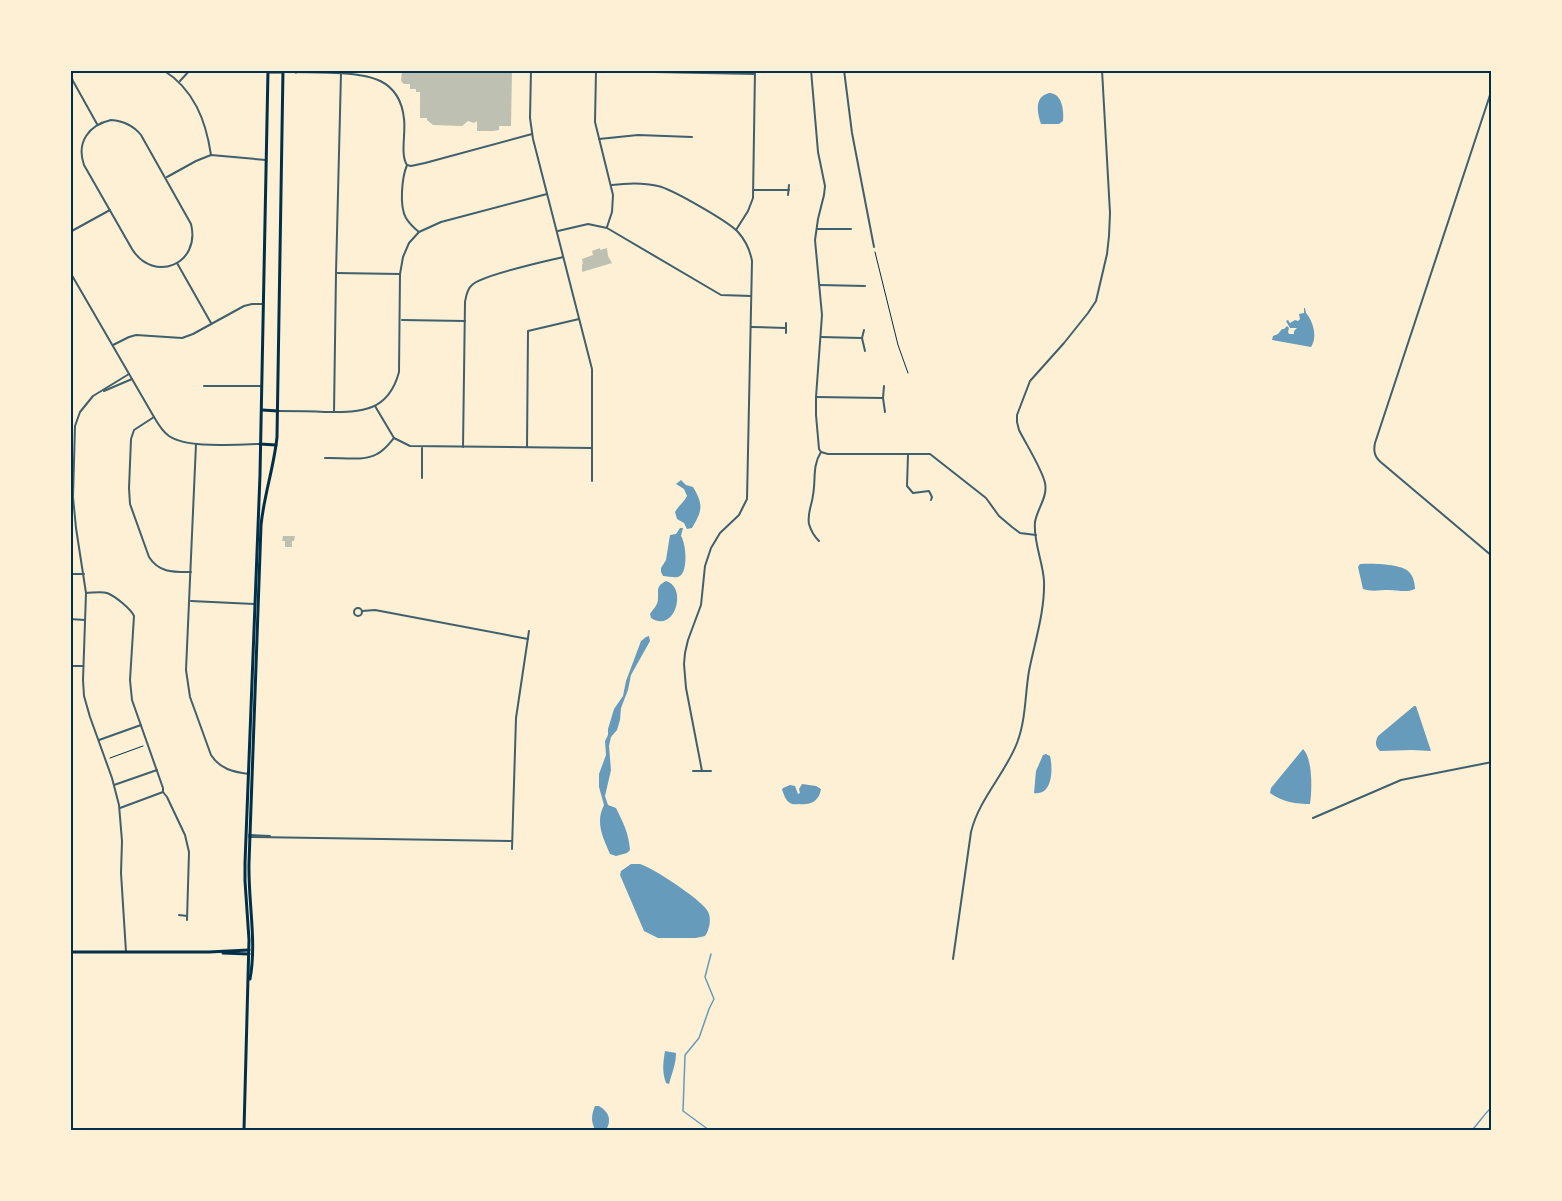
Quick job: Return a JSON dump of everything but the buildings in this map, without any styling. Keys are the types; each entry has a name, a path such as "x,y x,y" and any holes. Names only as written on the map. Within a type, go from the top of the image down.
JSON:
{"main road":[{"path":"244,1131 250,952 245,881 256,604 268,71 283,71 278,411 276,445 262,513 256,604"},
{"path":"261,410 278,411"},
{"path":"260,444 276,445"},
{"path":"70,952 250,952"}],"street":[{"path":"163,70 179,82 195,103 208,136 211,155"},
{"path":"179,82 190,70"},
{"path":"531,70 532,134 592,369 592,481"},
{"path":"552,70 755,72 752,204 736,230"},
{"path":"811,70 818,152 825,186 814,240 821,304 816,397 816,422 821,452"},
{"path":"844,70 856,155 874,247"},
{"path":"953,959 973,822 1011,756 1021,730 1029,673 1042,609 1044,586 1035,521 1044,498 1045,484 1019,430 1017,415 1030,381 1088,314 1096,301 1109,236 1110,213 1102,70"},
{"path":"283,71 360,72 385,84 398,99 405,120 404,161 407,165"},
{"path":"596,71 595,122 612,185 614,203 607,228"},
{"path":"334,412 340,72"},
{"path":"70,74 97,124"},
{"path":"1491,89 1373,450 1375,456 1383,464 1491,556"},
{"path":"111,120 131,125 141,135 166,177 193,231 192,244 177,263 160,267 153,266 143,261 132,249 82,159 84,142 97,124 111,120"},
{"path":"407,165 425,163 532,134"},
{"path":"599,139 638,135 692,137"},
{"path":"166,177 211,155 266,160"},
{"path":"407,165 403,173 403,211 406,218 419,232"},
{"path":"612,185 632,183 659,186 672,191 736,230 744,240 750,255 752,296 747,499 739,515 720,533 711,548 705,566 701,605 685,653 686,688 702,771"},
{"path":"788,195 789,185"},
{"path":"753,190 789,190"},
{"path":"278,411 357,412 375,406 388,395 397,379 400,366 400,274 403,257 409,243 419,232 429,226 547,195"},
{"path":"70,232 110,210"},
{"path":"556,231 588,224 607,228 721,295 752,296"},
{"path":"817,229 851,230"},
{"path":"463,447 466,296 472,285 484,277 563,257"},
{"path":"177,263 212,324"},
{"path":"70,272 158,425 169,436 179,441 196,444 260,444"},
{"path":"336,273 400,274"},
{"path":"818,285 865,286"},
{"path":"113,345 136,335 182,338 244,306 263,303"},
{"path":"527,448 528,331 579,319"},
{"path":"400,320 465,321"},
{"path":"786,323 786,333"},
{"path":"751,327 786,328"},
{"path":"864,330 862,338 865,351"},
{"path":"821,337 862,338"},
{"path":"126,952 120,808 84,696 86,593 74,528 72,435 80,412 89,400 129,374"},
{"path":"98,393 132,379"},
{"path":"204,386 261,386"},
{"path":"884,386 885,412"},
{"path":"816,397 883,398"},
{"path":"375,406 394,438 405,445 592,448"},
{"path":"154,417 138,427 132,434 130,504 148,557 153,564 165,571 191,572"},
{"path":"325,458 374,456 394,438"},
{"path":"196,444 186,670 190,697 215,761 228,770 250,774"},
{"path":"422,446 422,478"},
{"path":"821,452 828,454 930,454 986,498 999,516 1011,527 1020,533 1036,535"},
{"path":"819,541 810,528 809,510 814,492 813,479 821,452"},
{"path":"908,455 907,486 913,493 929,491 931,500"},
{"path":"70,574 84,574"},
{"path":"86,593 106,593 130,609 133,614 130,688 132,700 164,788 163,792 167,796 189,847 187,918 179,915"},
{"path":"190,601 256,604"},
{"path":"362,611 375,610 528,639"},
{"path":"70,619 85,620"},
{"path":"512,849 516,718 529,631"},
{"path":"70,666 83,666"},
{"path":"99,740 141,725"},
{"path":"1313,818 1401,780 1491,762"},
{"path":"114,785 157,770"},
{"path":"693,771 711,771"},
{"path":"120,808 163,792"},
{"path":"248,836 512,841"}],"path":[{"path":"874,247 898,345 908,373"},
{"path":"106,759 145,745"}],"water":[{"path":"1049,93 1057,96 1061,103 1063,121 1059,124 1041,124 1039,101"},
{"path":"1304,308 1314,329 1311,347 1272,340 1273,336 1287,326 1289,334 1294,334 1297,328 1290,328 1286,321 1290,323 1298,321 1299,314 1304,313"},
{"path":"681,480 693,487 700,503 700,512 692,528 687,529 684,523 677,519 675,512 687,496 684,489 676,484"},
{"path":"680,528 683,528 681,536 685,551 684,570 678,577 663,576 661,568 666,560 670,535 676,534"},
{"path":"1360,564 1386,564 1404,569 1410,573 1415,589 1373,591 1363,589 1358,567"},
{"path":"666,581 673,585 676,592 676,608 667,620 659,621 651,618 650,614 657,603 659,587"},
{"path":"649,636 650,641 631,675 617,730 611,737 609,746 611,770 605,796 608,805 616,808 621,818 630,850 616,856 610,854 601,830 600,818 604,805 599,787 599,774 606,755 605,741 614,709 623,696 626,681 641,641"},
{"path":"1416,706 1431,751 1380,751 1376,744 1378,736"},
{"path":"1303,749 1310,767 1310,804 1279,799 1270,793 1271,788"},
{"path":"1043,755 1050,756 1051,761 1050,780 1045,790 1034,793 1036,771"},
{"path":"802,784 821,789 818,797 807,804 790,803 785,797 783,788 790,785 795,786 798,794"},
{"path":"631,864 640,864 655,871 703,905 710,919 705,936 658,938 644,931 620,875 621,871"},
{"path":"665,1051 676,1053 669,1084 666,1083 663,1071"},
{"path":"595,1106 599,1106 607,1114 609,1123 606,1130 595,1130 592,1118"}],"waterway":[{"path":"709,1130 683,1111 685,1055 699,1038 714,999 705,977 711,954"},
{"path":"1472,1130 1492,1107"}]}
